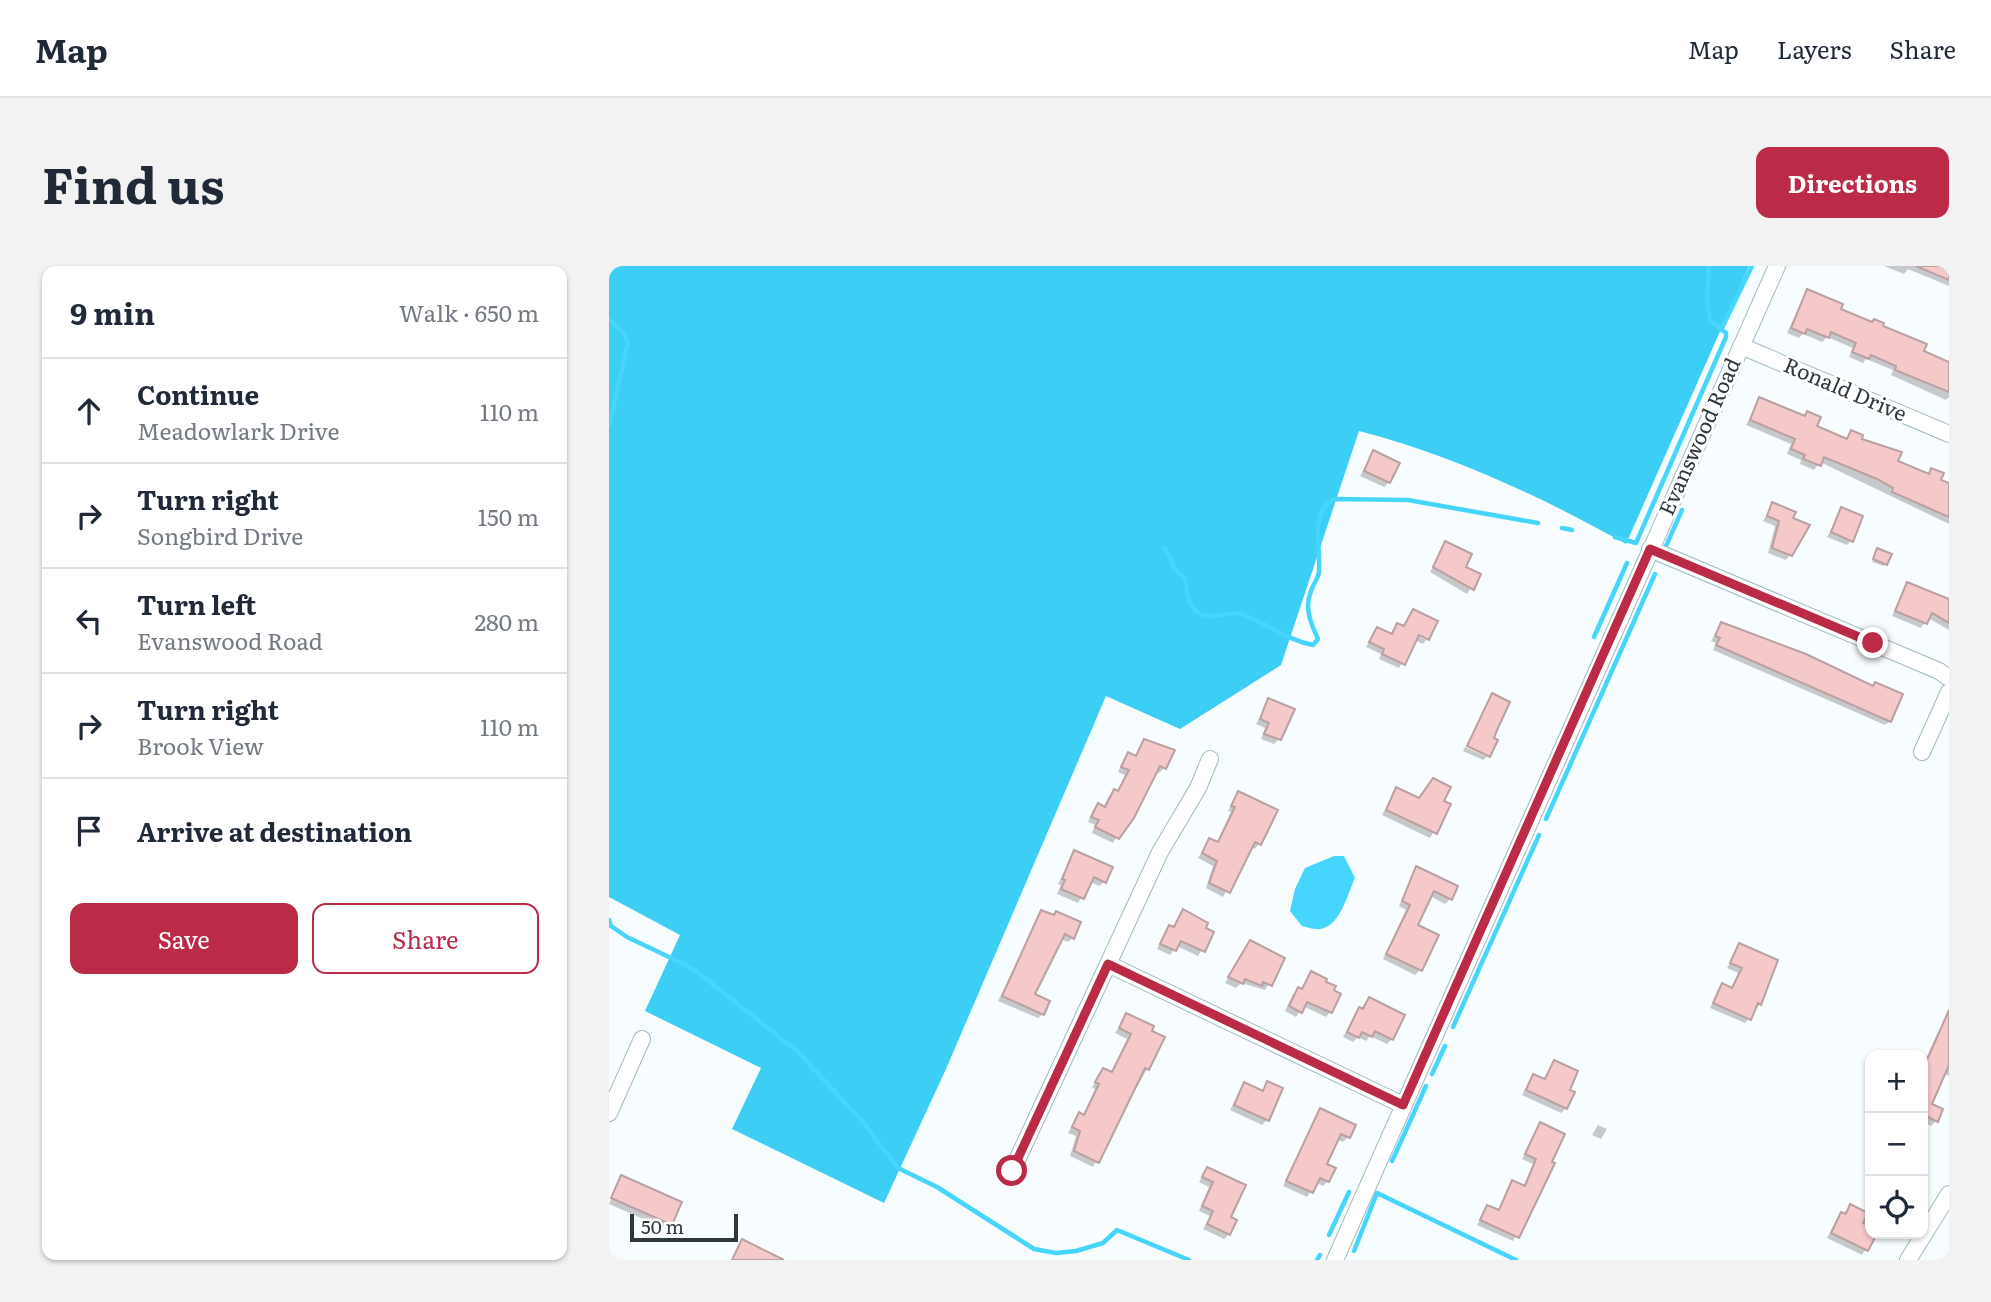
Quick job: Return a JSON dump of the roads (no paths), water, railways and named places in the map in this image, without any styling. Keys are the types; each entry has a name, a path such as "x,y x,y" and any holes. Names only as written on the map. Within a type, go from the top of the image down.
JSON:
{"street":[{"name":"Evanswood Road","path":"1335,1260 1777,266"},
{"name":"Ronald Drive","path":"1741,346 1949,433"},
{"path":"1650,549 1939,671 1949,678"},
{"path":"1922,752 1949,692"},
{"path":"1012,1171 1160,852 1198,788 1210,760"},
{"path":"1108,964 1403,1105"},
{"path":"609,1113 642,1040"},
{"path":"1908,1260 1949,1194"}],"waterway":[{"path":"1615,537 1636,543 1726,337 1726,333 1710,320 1707,299 1709,266"},
{"path":"1721,330 1752,266"},
{"path":"609,319 624,333 628,343 609,426"},
{"path":"1165,548 1175,569 1184,577 1189,600 1197,612 1208,616 1241,614 1303,643 1313,645 1318,639 1308,604 1319,574 1319,522 1326,505 1334,499 1408,500 1538,523"},
{"path":"1666,546 1682,510"},
{"path":"1562,528 1572,530"},
{"path":"1594,637 1627,563"},
{"path":"1546,819 1655,574"},
{"path":"1453,1027 1539,835"},
{"path":"609,920 611,926 627,937 692,968 798,1052 862,1121 898,1168 937,1187 1034,1249 1056,1253 1076,1251 1103,1243 1117,1230 1189,1260"},
{"path":"1432,1074 1445,1046"},
{"path":"1392,1161 1426,1086"},
{"path":"1329,1235 1349,1192"},
{"path":"1354,1251 1377,1193 1516,1260"},
{"path":"1317,1260 1320,1255"}]}
